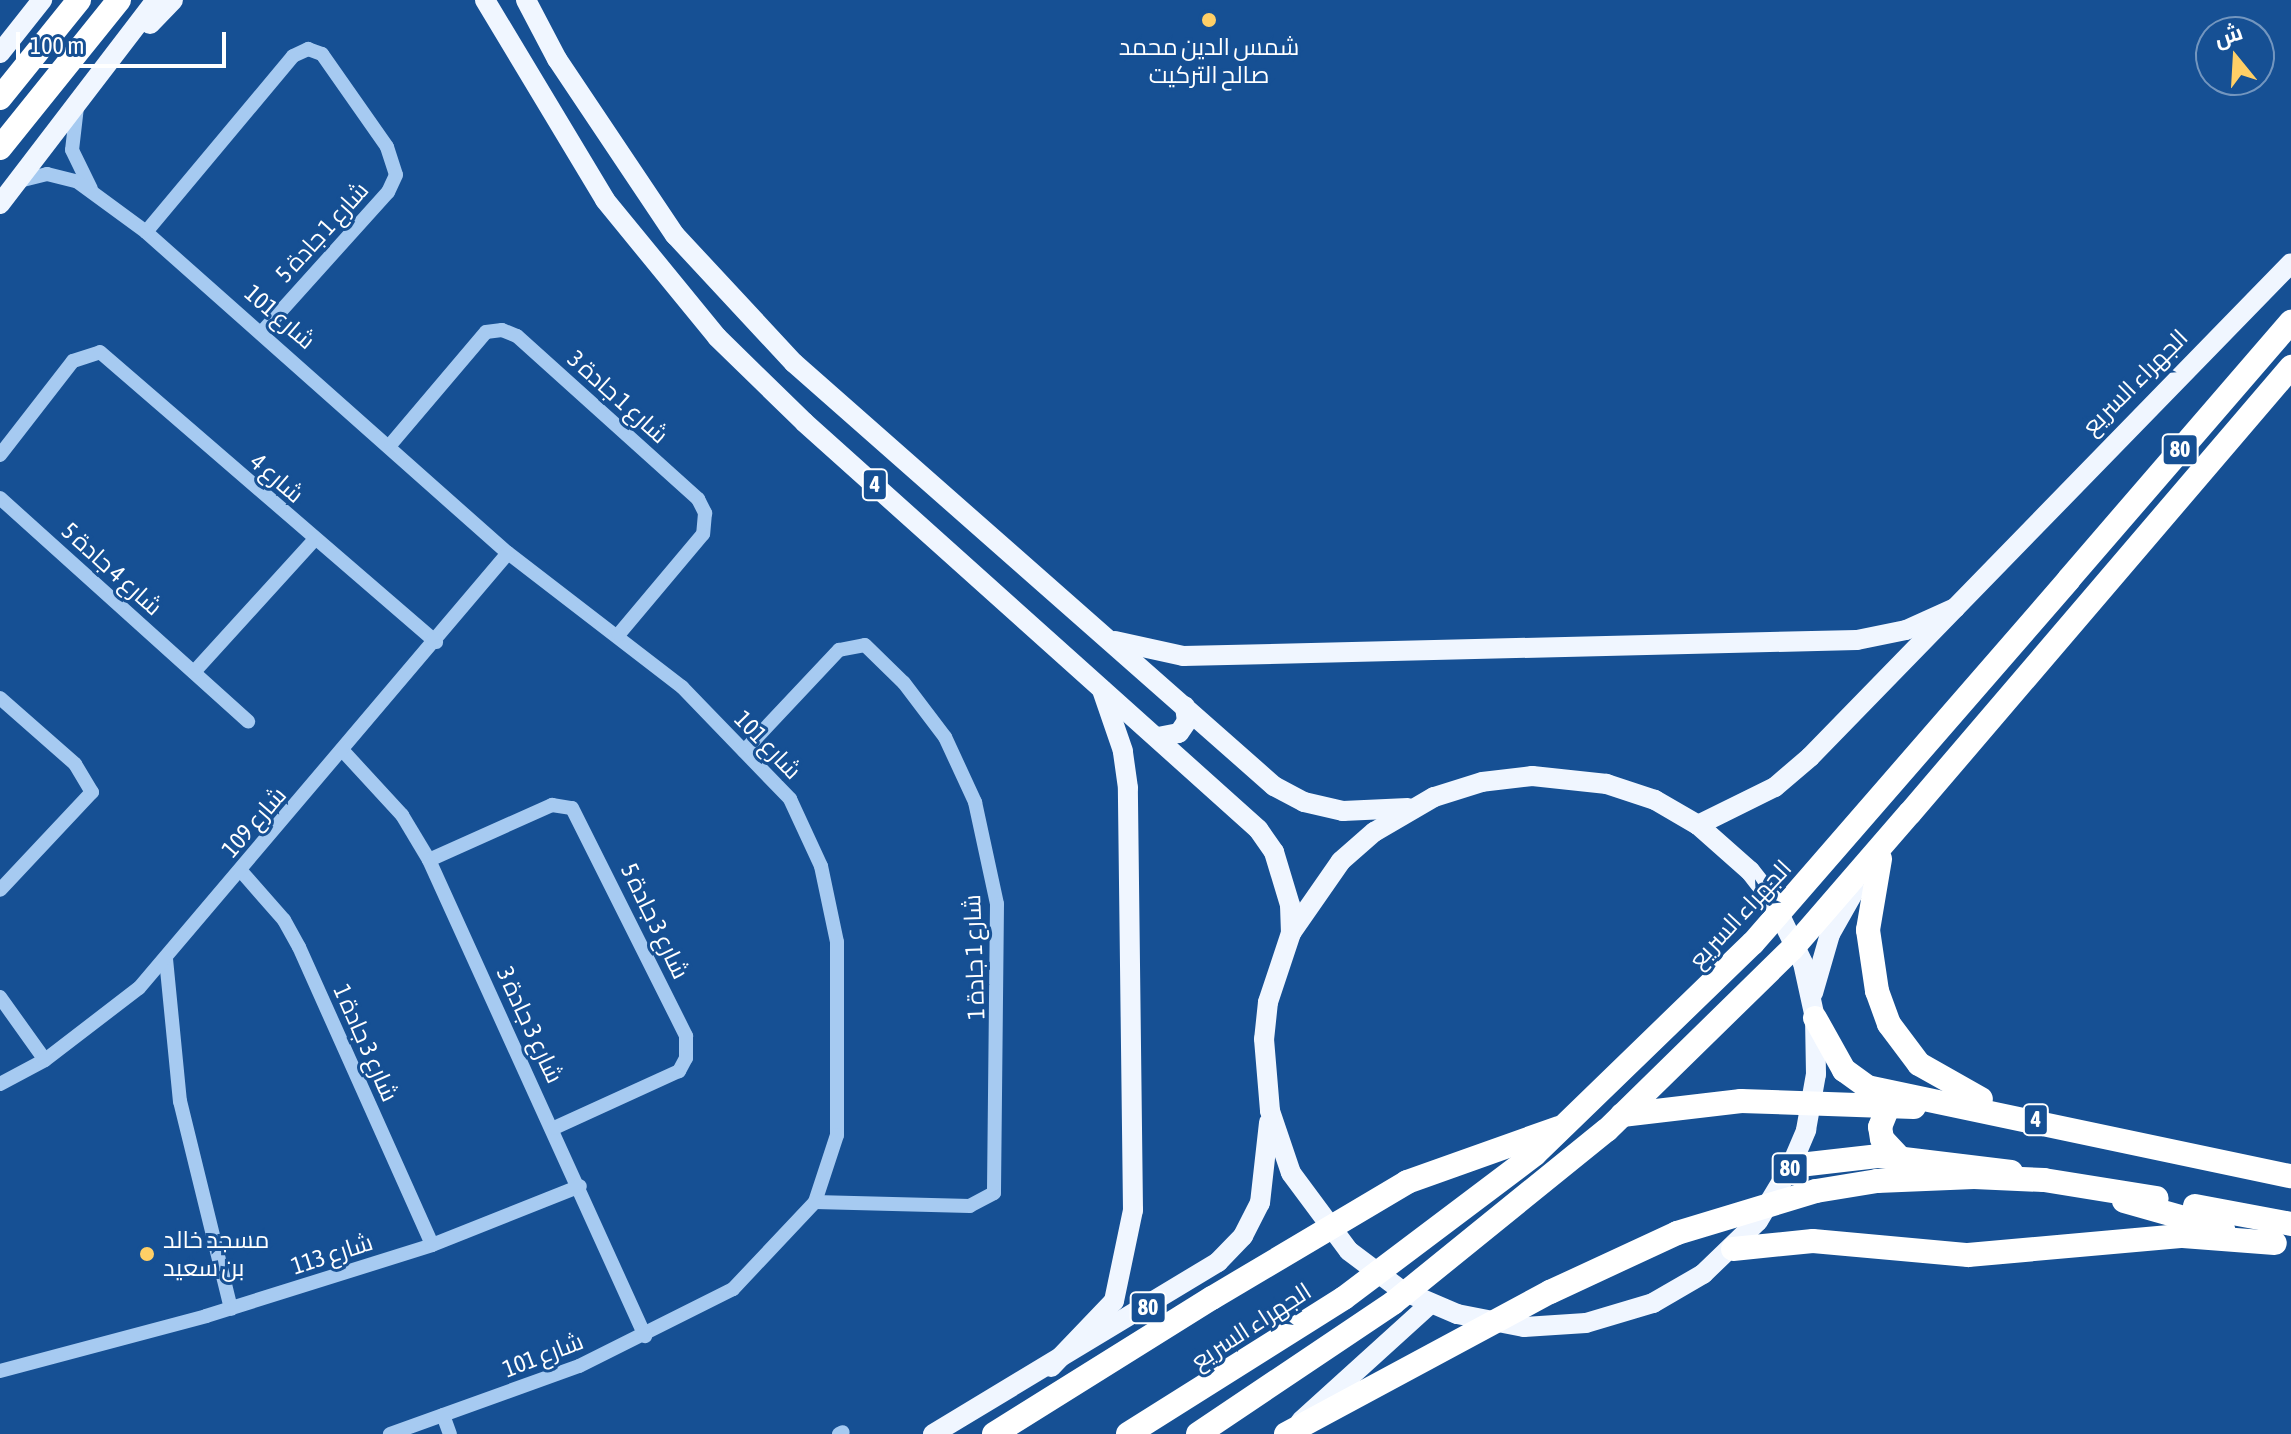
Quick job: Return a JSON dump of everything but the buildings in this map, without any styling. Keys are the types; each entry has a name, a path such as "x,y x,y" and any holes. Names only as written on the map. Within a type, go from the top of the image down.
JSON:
{"highway":[{"path":"0,98 79,0"},
{"path":"0,148 119,0"},
{"name":"الجهراء السريع","path":"1128,1434 1223,1378 1406,1255 1535,1154 1608,1086 1807,884 2291,322"},
{"name":"80","path":"1198,1434 1341,1341 1467,1247 1682,1059 1831,906 2291,367"},
{"path":"1880,859 1868,930 1877,991 1889,1024 1919,1064 2012,1114"},
{"name":"4","path":"1814,1007 1851,1078 1867,1087 1913,1101 2012,1114 2291,1176"},
{"path":"994,1434 1212,1298 1407,1182 1555,1129 1645,1111 1741,1101 1913,1101 2291,1187"},
{"path":"1898,1156 1882,1139 1880,1127 1889,1105 1913,1101"},
{"name":"4","path":"1791,1166 1849,1157 1898,1156 1997,1168 2283,1245"},
{"path":"1286,1434 1620,1259 1677,1233 1804,1194 1877,1181 1974,1177 2044,1180 2291,1224"},
{"path":"1733,1249 1813,1241 1968,1255 2183,1236 2283,1245"}],"main road":[{"path":"0,53 42,0"},
{"path":"0,204 156,0"},
{"path":"132,33 156,20 173,0"},
{"name":"4","path":"485,0 605,200 717,337 804,422 1258,829 1274,852 1285,878 1291,933"},
{"name":"4","path":"526,0 557,59 640,188 716,281 804,373 1274,786 1304,802 1343,811 1412,808"},
{"name":"الجهراء السريع","path":"1698,825 1775,787 1955,608 2291,263"},
{"path":"1814,1007 1838,915 1880,859 2291,385"},
{"path":"1107,638 1183,656 1857,640 1906,630 1955,608"},
{"path":"1051,1367 1114,1301 1133,1210 1128,788 1119,733 1100,687"},
{"path":"1158,737 1172,737 1184,728 1185,706"},
{"name":"80","path":"1557,776 1631,791 1698,825 1750,871 1772,899 1798,952 1814,1007 1812,1102 1791,1166 1758,1221 1733,1249 1671,1294 1586,1323 1524,1327 1484,1321 1430,1304 1374,1272 1327,1227 1291,1173 1270,1111 1265,1075 1268,1002 1291,933 1341,861 1412,808 1482,782 1557,776"},
{"name":"80","path":"933,1434 1051,1367 1195,1279 1243,1236 1260,1203 1270,1111"},
{"path":"1286,1434 1430,1304"}],"street":[{"name":"شارع 1 جادة 5","path":"146,232 293,56 308,49 322,54 387,147 396,175 388,192 263,331"},
{"name":"شارع 101","path":"77,107 75,161 96,195"},
{"name":"شارع 101","path":"19,181 54,175 96,195 146,232 391,444 508,553 619,634 682,687 790,799 821,866 837,942 837,1135 815,1202 733,1289 645,1336 579,1366 390,1434"},
{"name":"شارع 1 جادة 3","path":"391,444 486,332 502,330 517,336 702,506 703,534 619,634"},
{"name":"شارع 4","path":"0,455 73,361 88,352 100,352 314,540 436,642"},
{"name":"شارع 4 جادة 5","path":"0,498 248,721"},
{"path":"194,672 314,540"},
{"name":"شارع 109","path":"0,1084 45,1060 139,988 344,752 508,553"},
{"name":"شارع 1 جادة 1","path":"744,751 839,650 865,645 904,683 945,737 975,802 997,904 994,1193 970,1206 815,1202"},
{"path":"0,698 75,764 92,792 0,890"},
{"name":"شارع 3 جادة 3","path":"344,752 402,815 429,860 554,1128 645,1336"},
{"name":"شارع 3 جادة 5","path":"429,860 552,805 572,808 686,1036 686,1058 679,1071 554,1128"},
{"name":"شارع 3 جادة 1","path":"241,871 284,920 299,947 432,1245"},
{"path":"166,959 180,1101 231,1309"},
{"path":"0,997 45,1060"},
{"name":"شارع 113","path":"0,1371 231,1309 432,1245 580,1186"},
{"path":"443,1415 450,1434"}],"place":[{"name":"شمس الدين محمد صالح التركيت","path":"1209,20"},
{"name":"مسجد خالد بن سعيد","path":"147,1254"}]}
